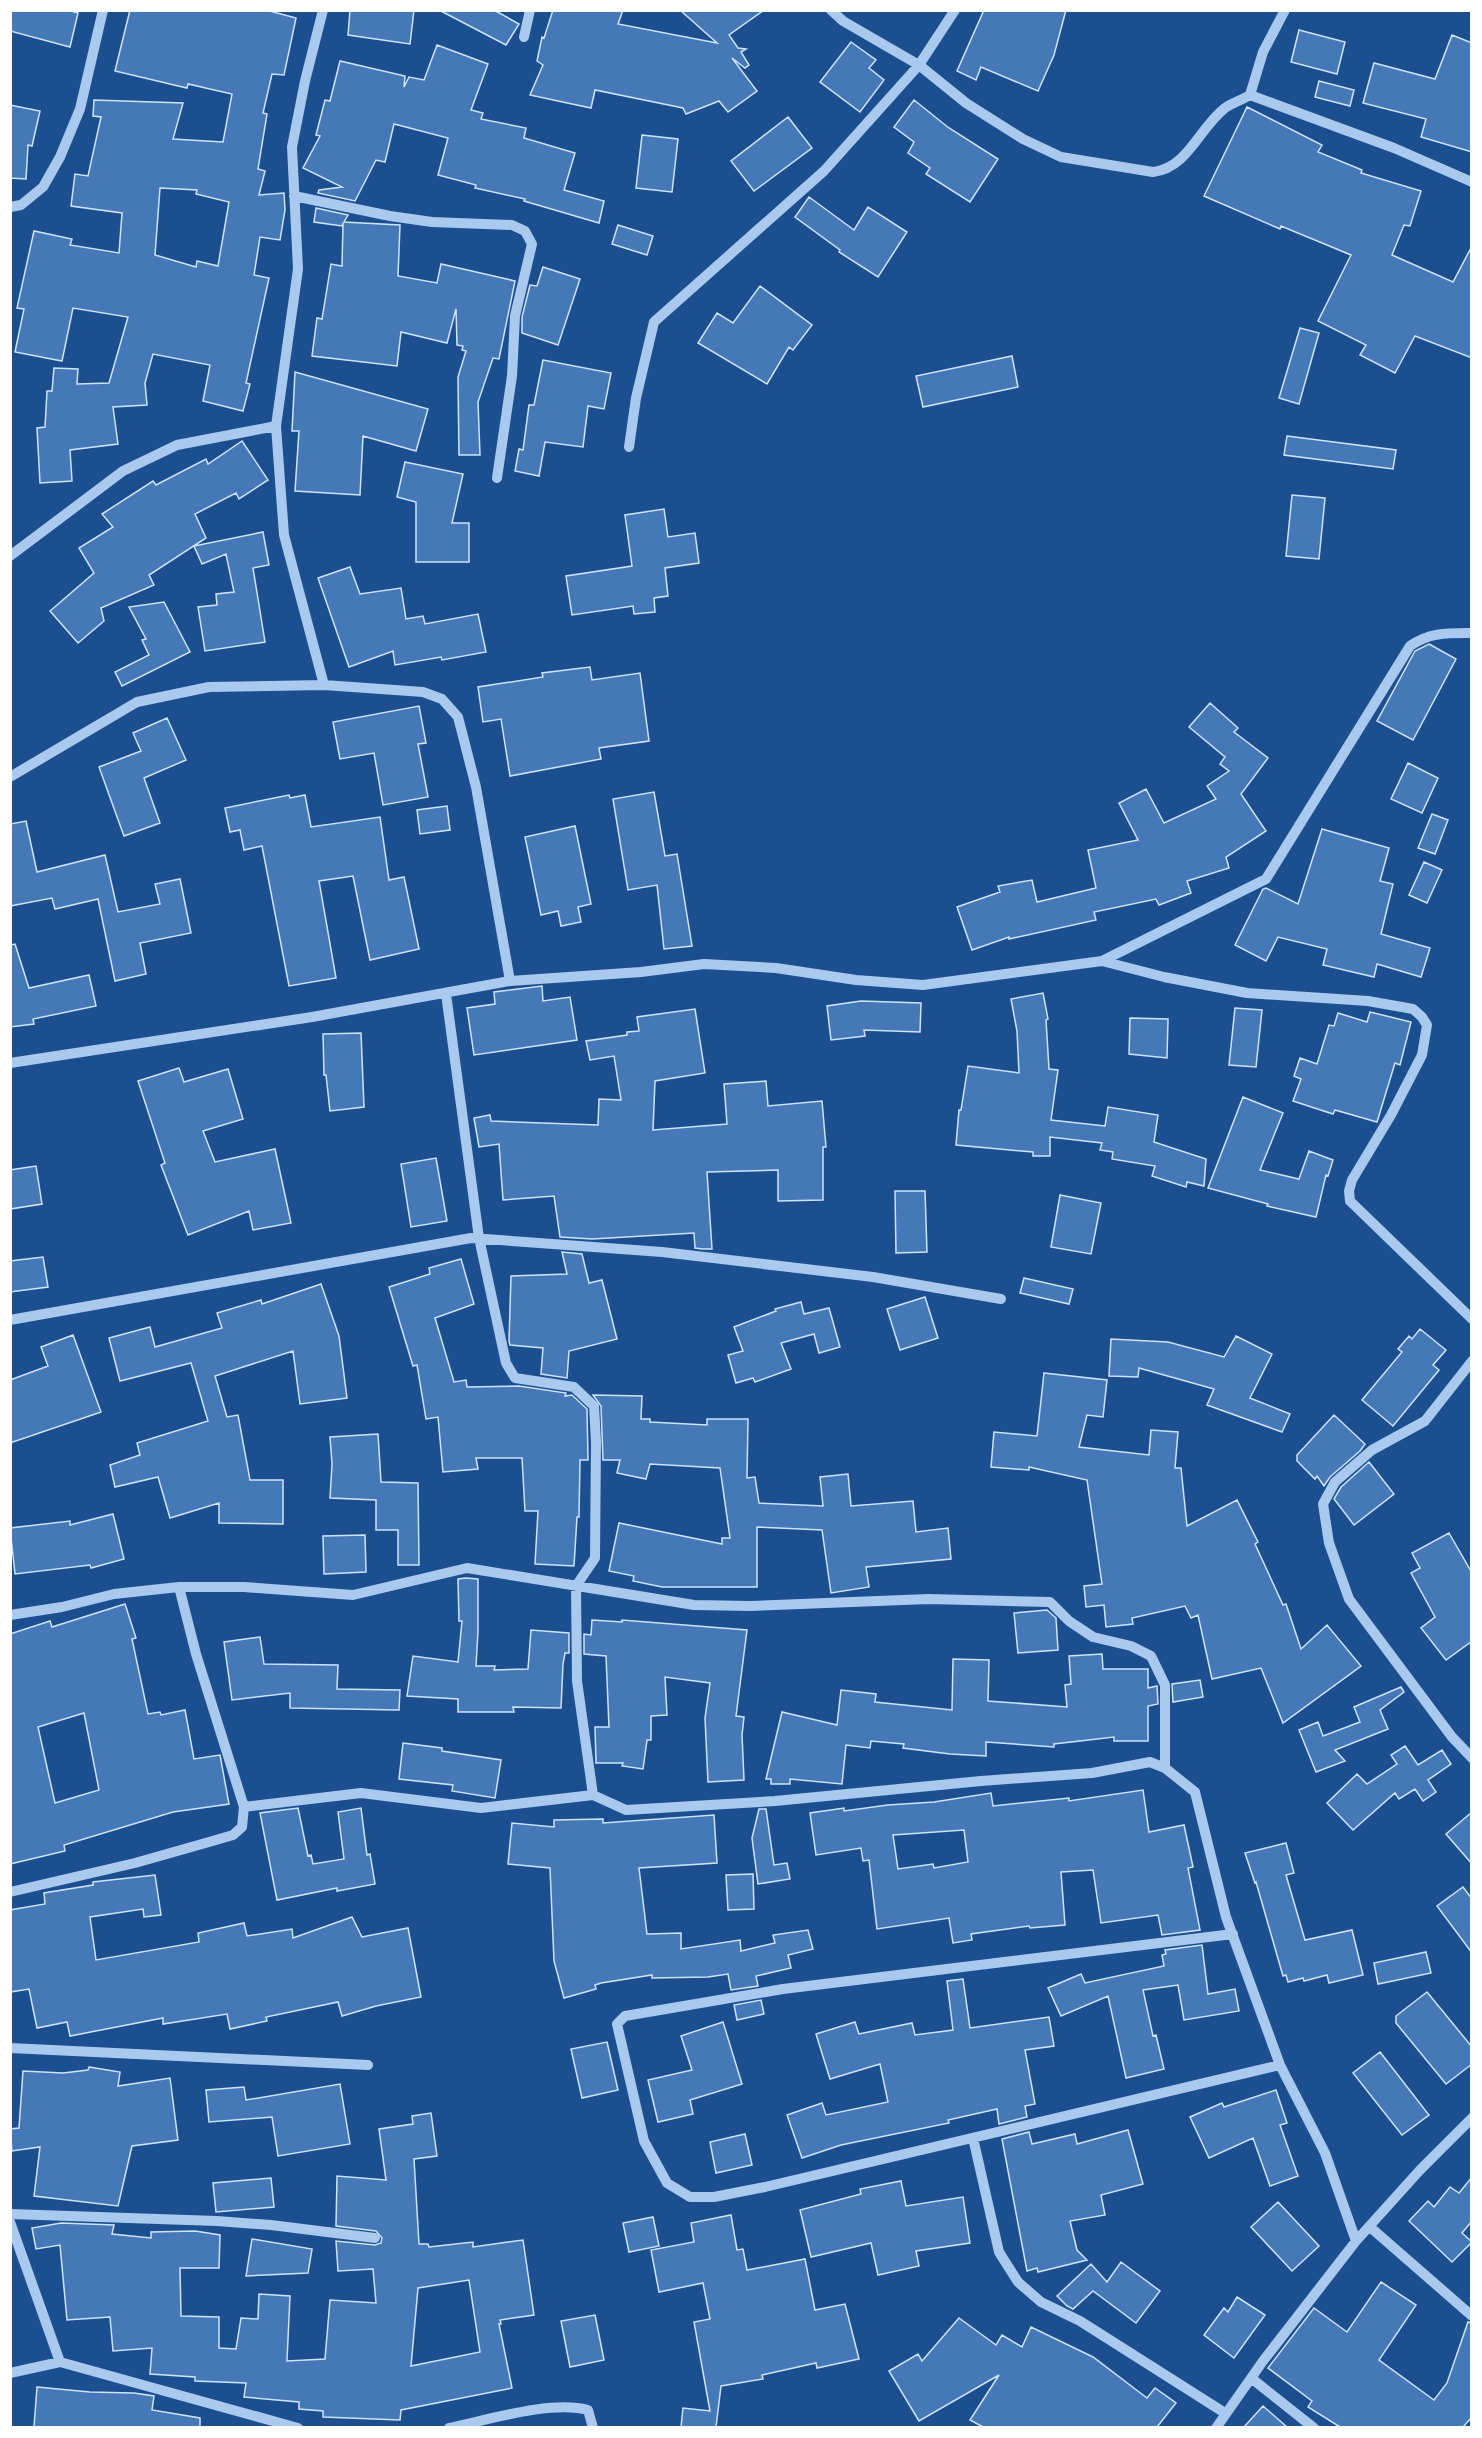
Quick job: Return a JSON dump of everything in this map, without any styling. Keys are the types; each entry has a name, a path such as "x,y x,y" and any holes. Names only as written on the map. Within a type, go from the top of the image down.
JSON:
{"street":[{"path":"10,207 21,205 43,187 60,157 80,109 103,10"},
{"path":"323,10 305,81 292,147 298,270 276,426 284,535 324,685"},
{"path":"524,37 530,10"},
{"path":"831,10 843,21 919,65 966,103 1023,139 1061,157 1153,172 1165,171 1176,164 1225,108 1250,95 1263,52 1285,10"},
{"path":"629,447 636,398 654,322 824,171 919,65 955,10"},
{"path":"1250,95 1394,148 1472,182"},
{"path":"294,196 390,216 432,222 513,225 525,231 532,244 515,316 512,376 497,478"},
{"path":"10,556 123,471 177,446 276,426"},
{"path":"10,1063 312,1017 510,981 641,972 704,964 776,968 856,980 923,985 1102,961 1266,879 1410,645 1422,637 1472,633"},
{"path":"10,777 137,702 209,687 324,685 423,692 442,699 458,717 476,787 510,981"},
{"path":"1102,961 1164,977 1247,993 1368,1001 1413,1009 1422,1017 1426,1025 1422,1055 1391,1115 1352,1180 1349,1191 1350,1201 1472,1319"},
{"path":"446,994 479,1238 506,1364 515,1378 574,1387 594,1406 595,1558 576,1586 577,1681 593,1795"},
{"path":"10,1320 471,1238 662,1252 873,1277 1001,1299"},
{"path":"1472,1361 1425,1421 1372,1450 1335,1482 1323,1504 1329,1543 1349,1599 1452,1737 1472,1758"},
{"path":"10,1615 62,1607 114,1594 179,1587 244,1587 353,1595 466,1568 694,1605 750,1606 929,1599 1050,1602 1068,1622 1093,1637 1131,1646 1152,1656 1165,1685 1165,1768"},
{"path":"10,1892 135,1863 232,1835 242,1827 244,1807 196,1654 179,1587"},
{"path":"244,1807 361,1793 481,1808 593,1795 626,1810 775,1802 981,1781 1092,1773 1150,1762 1165,1768 1195,1792 1226,1917 1280,2065 1324,2153 1356,2241"},
{"path":"1233,1934 783,1989 625,2016 616,2024 644,2141 667,2184 690,2197 714,2197 765,2187 1280,2065"},
{"path":"10,2048 368,2065"},
{"path":"1216,2427 1356,2241 1420,2170 1472,2118"},
{"path":"973,2138 999,2252 1018,2282 1041,2302 1080,2321 1225,2413"},
{"path":"10,2214 217,2221 375,2238"},
{"path":"10,2222 60,2362"},
{"path":"1370,2228 1472,2316"},
{"path":"10,2373 60,2362 298,2427"},
{"path":"1251,2378 1314,2427"},
{"path":"449,2427 553,2407 573,2406 588,2410 593,2427"}],"building":[{"path":"10,10 67,10 78,13 70,47 10,31"},
{"path":"130,10 266,10 296,18 284,75 272,74 263,113 267,114 258,169 265,171 259,195 284,193 285,210 280,240 260,237 254,275 269,278 246,383 250,384 243,411 203,401 210,365 153,354 145,383 147,405 113,407 118,444 70,450 72,481 40,483 37,428 45,427 47,391 52,391 54,368 78,369 77,384 109,383 128,317 73,308 62,361 15,352 24,309 17,308 34,231 72,239 70,245 119,253 122,213 71,206 75,174 88,176 101,117 93,116 94,100 183,103 173,139 223,142 232,94 188,84 187,88 115,71","holes":["160,188 197,190 196,194 229,202 218,266 197,261 196,267 155,255"]},
{"path":"350,10 414,10 410,44 348,35"},
{"path":"439,10 494,10 519,24 506,45"},
{"path":"553,10 623,10 618,24 717,43 680,10 764,10 729,35 738,48 746,49 741,52 749,65 745,68 732,58 757,91 728,112 719,101 686,114 683,108 595,90 591,108 530,95 543,65 537,61 542,37 544,38"},
{"path":"984,10 1066,10 1054,55 1038,91 981,67 976,80 957,71"},
{"path":"1299,30 1345,42 1337,74 1291,62"},
{"path":"1452,35 1472,43 1472,152 1421,137 1426,119 1363,103 1374,63 1435,79"},
{"path":"851,42 876,60 869,68 884,80 860,112 820,82"},
{"path":"437,45 488,64 471,110 483,113 481,119 526,128 524,138 575,153 564,190 604,201 599,223 524,201 525,199 475,188 476,185 438,175 448,138 394,124 385,162 376,160 355,201 318,193 319,190 342,187 303,168 320,136 316,135 325,100 330,101 340,61 405,76 404,87 409,77 424,80"},
{"path":"1319,81 1354,90 1350,106 1315,97"},
{"path":"914,100 949,128 998,159 970,202 926,174 930,168 908,153 914,142 894,127"},
{"path":"10,105 40,111 32,146 28,145 26,179 10,178"},
{"path":"1247,107 1322,145 1318,152 1362,170 1361,173 1421,191 1410,226 1404,225 1392,255 1453,282 1472,246 1472,358 1415,336 1395,373 1360,355 1366,345 1318,321 1351,255 1281,226 1280,229 1204,196"},
{"path":"788,117 812,148 754,191 731,161"},
{"path":"642,135 678,139 672,192 636,188"},
{"path":"809,197 854,230 868,207 907,232 878,277 839,252 840,250 795,217"},
{"path":"316,208 348,215 344,222 400,225 398,276 437,283 441,264 515,281 499,359 493,358 478,402 480,455 459,455 458,377 466,351 462,350 463,346 457,345 456,309 447,343 401,332 397,366 312,356 317,318 322,319 331,264 342,266 343,223 342,226 314,222"},
{"path":"618,225 653,236 647,255 612,244"},
{"path":"543,267 580,279 558,345 522,333 522,317 530,285 537,286"},
{"path":"760,286 812,325 793,350 789,347 767,384 698,343 717,313 733,323"},
{"path":"1300,328 1319,333 1299,404 1279,398"},
{"path":"1012,356 1018,387 923,407 916,376"},
{"path":"543,360 611,373 604,409 588,406 583,447 545,442 539,476 515,471 519,449 523,450 529,405 534,405"},
{"path":"295,372 428,409 416,451 363,436 360,495 295,491 299,431 292,431"},
{"path":"1287,436 1396,450 1393,469 1284,455"},
{"path":"242,441 268,480 239,499 236,493 195,514 206,538 149,575 154,585 101,608 104,621 78,643 50,611 94,573 79,548 113,527 102,514 153,481 156,485 206,459 208,464"},
{"path":"405,462 463,474 452,523 469,523 469,562 416,562 416,502 397,497"},
{"path":"1292,495 1325,498 1319,559 1286,556"},
{"path":"664,509 668,537 695,533 699,563 665,568 668,596 654,598 655,612 634,614 633,606 572,615 566,576 632,566 625,515"},
{"path":"263,532 269,565 253,568 265,642 205,651 198,607 217,605 216,594 234,592 226,554 202,564 194,546"},
{"path":"350,567 360,594 401,588 406,619 423,616 425,624 478,614 486,652 395,665 393,651 349,667 318,578"},
{"path":"164,602 190,652 122,686 115,672 149,655 142,640 146,639 129,607"},
{"path":"1429,644 1456,659 1413,740 1377,721 1415,651"},
{"path":"590,667 592,680 640,673 649,741 599,748 601,759 510,776 501,719 483,722 478,687 543,677 542,673"},
{"path":"1210,703 1238,728 1234,732 1268,758 1241,794 1266,831 1226,857 1229,868 1187,881 1191,893 1159,905 1156,899 1094,912 1096,920 1009,939 1009,937 972,950 957,907 1000,892 998,886 1032,880 1037,902 1096,888 1088,850 1138,840 1119,803 1146,789 1164,823 1216,799 1207,786 1229,771 1220,764 1225,757 1189,727"},
{"path":"419,706 426,743 418,744 428,797 383,805 374,753 340,759 333,722"},
{"path":"167,718 186,760 144,778 160,823 124,836 99,767 141,751 133,733"},
{"path":"1408,763 1438,778 1422,813 1391,799"},
{"path":"654,792 665,856 677,854 692,946 664,949 657,885 628,890 613,799"},
{"path":"289,795 290,798 305,795 311,827 380,817 389,880 404,877 419,949 370,960 353,876 319,881 336,978 289,986 262,846 244,850 240,830 230,832 225,808"},
{"path":"447,806 450,830 420,834 417,810"},
{"path":"1432,814 1448,820 1435,854 1418,848"},
{"path":"26,821 37,872 105,855 118,912 160,904 155,884 180,879 191,933 140,943 146,974 115,981 98,899 55,909 52,898 10,906 10,824"},
{"path":"575,826 591,904 578,907 581,922 561,926 558,911 541,915 525,837"},
{"path":"1322,829 1389,848 1380,881 1393,884 1381,934 1430,948 1421,977 1377,964 1374,977 1323,965 1327,949 1278,937 1266,961 1235,945 1263,889 1266,888 1298,904"},
{"path":"1424,862 1442,870 1427,903 1409,895"},
{"path":"15,944 29,988 89,975 96,1006 33,1019 34,1024 10,1027 10,945"},
{"path":"542,986 543,1001 570,997 577,1040 474,1055 467,1008 495,1004 494,992"},
{"path":"1043,993 1048,1019 1046,1020 1049,1069 1058,1070 1051,1120 1105,1126 1108,1107 1158,1115 1154,1142 1206,1159 1204,1186 1187,1182 1186,1187 1152,1176 1155,1166 1112,1159 1113,1152 1100,1150 1102,1143 1050,1137 1050,1156 1033,1156 1033,1152 956,1145 959,1110 961,1110 968,1066 1019,1073 1017,1031 1011,999"},
{"path":"861,1001 921,1003 920,1032 864,1030 865,1036 831,1040 827,1006"},
{"path":"1235,1008 1262,1010 1256,1067 1229,1065"},
{"path":"695,1009 705,1073 655,1081 653,1130 727,1124 724,1084 766,1081 768,1106 822,1101 826,1147 823,1147 823,1200 778,1201 778,1170 707,1172 712,1249 703,1249 695,1248 694,1233 592,1239 560,1237 554,1196 503,1200 499,1144 479,1147 474,1118 490,1115 491,1121 598,1125 599,1099 621,1100 614,1056 590,1060 586,1041 639,1031 637,1017"},
{"path":"1370,1012 1411,1022 1400,1065 1395,1063 1377,1122 1335,1110 1333,1114 1293,1101 1301,1079 1294,1076 1300,1058 1317,1064 1329,1025 1334,1026 1338,1013 1367,1022"},
{"path":"1130,1018 1168,1019 1167,1058 1129,1054"},
{"path":"361,1033 364,1107 330,1111 326,1075 324,1075 323,1034"},
{"path":"179,1068 184,1082 228,1069 243,1119 203,1131 215,1162 275,1149 291,1223 253,1230 249,1211 188,1235 161,1165 165,1163 138,1081"},
{"path":"1243,1097 1283,1113 1260,1170 1299,1179 1309,1151 1333,1160 1328,1176 1326,1175 1316,1217 1267,1206 1268,1204 1208,1188"},
{"path":"436,1158 447,1221 411,1227 401,1164"},
{"path":"36,1166 42,1204 10,1209 10,1170"},
{"path":"895,1191 925,1191 927,1252 896,1253"},
{"path":"1060,1195 1101,1203 1091,1254 1051,1247"},
{"path":"562,1252 582,1254 589,1283 602,1280 617,1339 569,1351 567,1378 541,1374 543,1348 510,1345 509,1341 511,1276 567,1274"},
{"path":"43,1257 48,1287 10,1292 10,1261"},
{"path":"461,1259 474,1304 435,1318 454,1382 466,1380 467,1387 519,1386 566,1393 565,1396 572,1395 587,1409 588,1460 580,1460 579,1517 577,1517 574,1566 535,1564 538,1511 525,1511 522,1458 476,1458 478,1469 443,1472 438,1417 426,1419 417,1365 413,1366 389,1287 430,1274 429,1268"},
{"path":"1024,1278 1073,1289 1069,1304 1020,1293"},
{"path":"321,1284 339,1336 347,1398 300,1404 293,1351 215,1376 227,1417 238,1415 250,1480 283,1480 283,1524 219,1523 219,1503 170,1518 158,1477 115,1487 110,1465 140,1455 137,1443 208,1421 191,1363 120,1381 109,1338 150,1327 155,1347 222,1328 217,1313 261,1300 262,1304"},
{"path":"925,1297 938,1338 900,1350 887,1309"},
{"path":"801,1302 804,1314 829,1308 840,1347 819,1353 814,1334 781,1343 791,1369 755,1382 753,1378 736,1383 728,1355 743,1351 734,1327 776,1311 775,1309"},
{"path":"1420,1329 1446,1350 1433,1365 1439,1370 1393,1426 1362,1400 1402,1352 1398,1349 1409,1336 1412,1339"},
{"path":"73,1335 101,1412 10,1443 10,1380 48,1366 41,1347"},
{"path":"1236,1336 1272,1354 1250,1398 1290,1414 1282,1432 1207,1405 1214,1389 1139,1368 1138,1377 1109,1376 1111,1339 1168,1342 1224,1357"},
{"path":"1044,1373 1107,1380 1103,1417 1087,1415 1079,1447 1149,1455 1151,1430 1178,1432 1175,1468 1181,1468 1187,1526 1237,1500 1258,1542 1255,1544 1283,1605 1286,1604 1301,1649 1327,1625 1361,1666 1283,1723 1261,1668 1212,1679 1198,1615 1191,1618 1185,1606 1132,1618 1133,1624 1106,1627 1104,1605 1086,1607 1084,1586 1102,1584 1087,1480 1029,1467 1029,1470 991,1467 994,1432 1037,1436"},
{"path":"593,1395 642,1396 641,1419 650,1419 650,1422 707,1425 707,1419 748,1419 747,1478 755,1477 759,1503 823,1506 820,1477 848,1474 851,1506 913,1501 916,1532 948,1528 951,1559 866,1567 869,1587 831,1593 822,1530 757,1527 757,1587 662,1587 633,1581 634,1576 609,1571 619,1523 722,1544 722,1538 730,1538 720,1468 650,1464 646,1479 617,1473 620,1460 603,1460 601,1406"},
{"path":"1334,1415 1365,1444 1330,1477 1324,1486 1317,1476 1315,1479 1297,1461 1297,1455"},
{"path":"378,1434 381,1482 418,1483 419,1565 398,1565 398,1530 376,1530 376,1500 330,1498 332,1464 330,1437"},
{"path":"1369,1462 1394,1494 1354,1525 1334,1499 1341,1487"},
{"path":"113,1514 124,1559 91,1568 90,1565 15,1574 10,1528 70,1521 70,1525"},
{"path":"1449,1533 1472,1573 1472,1641 1446,1660 1421,1628 1435,1617 1411,1573 1420,1568 1412,1553"},
{"path":"365,1535 366,1572 324,1574 323,1536"},
{"path":"458,1579 478,1579 476,1666 495,1666 494,1670 528,1669 531,1630 569,1633 569,1653 565,1653 563,1664 561,1708 513,1707 514,1712 458,1712 458,1699 407,1696 413,1656 458,1662 462,1621 459,1621"},
{"path":"125,1604 136,1638 132,1639 148,1714 160,1712 161,1715 185,1710 194,1759 220,1755 229,1804 173,1812 64,1845 65,1851 10,1864 10,1634 50,1621 52,1627","holes":["84,1713 99,1790 55,1803 38,1727"]},
{"path":"1047,1610 1056,1618 1058,1650 1018,1653 1014,1613"},
{"path":"592,1620 622,1622 622,1620 747,1630 736,1716 744,1717 742,1735 744,1780 708,1782 705,1718 710,1683 665,1677 667,1715 651,1716 651,1740 647,1740 643,1769 622,1766 623,1763 596,1763 595,1727 609,1727 606,1656 584,1654 584,1634 591,1635"},
{"path":"260,1637 264,1664 338,1665 337,1689 400,1690 399,1710 290,1708 290,1693 232,1700 224,1642"},
{"path":"1102,1654 1103,1669 1148,1669 1148,1688 1157,1686 1158,1704 1148,1706 1148,1741 1114,1741 1114,1737 1054,1744 1054,1747 986,1742 986,1756 903,1748 904,1744 871,1741 870,1748 846,1745 842,1784 790,1779 790,1784 771,1784 771,1779 766,1779 782,1712 837,1725 841,1690 876,1694 875,1702 952,1710 953,1659 989,1660 988,1701 1067,1707 1065,1685 1071,1684 1069,1656"},
{"path":"1200,1680 1203,1697 1173,1702 1172,1684"},
{"path":"1401,1687 1404,1692 1380,1710 1388,1729 1335,1750 1345,1761 1316,1772 1299,1730 1318,1722 1323,1736 1360,1722 1354,1707"},
{"path":"403,1743 501,1760 495,1798 452,1791 453,1785 399,1779"},
{"path":"1405,1746 1418,1765 1442,1750 1451,1764 1428,1780 1436,1792 1423,1801 1415,1789 1399,1799 1395,1793 1353,1830 1327,1803 1357,1774 1367,1784 1397,1764 1391,1755"},
{"path":"1143,1790 1149,1832 1184,1825 1193,1867 1188,1868 1200,1930 1162,1935 1158,1915 1101,1923 1093,1870 1061,1872 1065,1925 1030,1928 1029,1926 971,1934 972,1940 953,1943 949,1918 877,1929 869,1860 863,1861 861,1848 816,1855 810,1813 844,1808 844,1811 934,1802 991,1793 993,1806 1069,1798 1069,1801","holes":["964,1830 968,1862 934,1868 933,1864 898,1869 893,1835"]},
{"path":"298,1808 308,1856 311,1855 313,1864 344,1859 338,1812 361,1808 367,1855 370,1854 375,1884 337,1891 337,1888 277,1900 260,1813"},
{"path":"759,1809 766,1809 774,1865 787,1863 790,1879 758,1884 752,1838"},
{"path":"1472,1812 1472,1864 1446,1834"},
{"path":"714,1815 717,1863 639,1868 647,1934 681,1933 681,1949 740,1940 741,1951 775,1943 773,1935 808,1930 813,1949 788,1955 791,1968 756,1976 758,1986 731,1990 728,1974 708,1977 652,1978 652,1975 601,1983 595,1985 596,1989 564,1998 554,1961 550,1868 508,1864 512,1823 554,1827 554,1820 603,1819 603,1823"},
{"path":"1286,1843 1294,1873 1286,1875 1305,1940 1352,1930 1363,1975 1329,1983 1327,1975 1304,1981 1303,1978 1288,1982 1286,1975 1283,1976 1256,1882 1245,1853"},
{"path":"753,1874 754,1909 728,1910 726,1875"},
{"path":"155,1875 161,1915 144,1917 143,1909 90,1917 96,1960 199,1942 198,1933 244,1923 247,1936 292,1929 293,1938 352,1917 362,1937 408,1928 421,1997 342,2016 338,2002 266,2017 267,2021 230,2029 227,2014 163,2024 163,2018 70,2036 67,2022 37,2028 29,1989 10,1992 10,1910 45,1904 44,1893 93,1885 93,1882"},
{"path":"1463,1887 1472,1899 1472,1953 1437,1906"},
{"path":"1202,1945 1208,1994 1235,1989 1239,2011 1184,2020 1178,1985 1143,1990 1153,2036 1156,2035 1164,2069 1126,2078 1108,1996 1061,2016 1048,1988 1081,1974 1085,1983 1164,1966 1162,1955 1166,1954 1165,1950"},
{"path":"1426,1952 1431,1973 1378,1984 1374,1963"},
{"path":"963,1979 970,2028 1049,2017 1054,2046 1025,2050 1035,2104 1025,2106 1027,2117 999,2124 997,2109 948,2120 949,2123 841,2145 802,2158 787,2115 822,2103 826,2115 888,2102 880,2064 830,2079 816,2034 855,2022 859,2034 912,2023 915,2035 953,2030 947,1981"},
{"path":"1427,1992 1472,2047 1472,2064 1446,2084 1396,2023 1396,2016"},
{"path":"761,2000 764,2014 737,2020 734,2005"},
{"path":"723,2022 742,2084 690,2100 693,2114 658,2122 648,2080 692,2070 681,2036"},
{"path":"607,2042 618,2090 582,2098 571,2049"},
{"path":"1380,2052 1429,2115 1402,2135 1353,2073"},
{"path":"89,2067 120,2072 118,2086 170,2078 178,2140 132,2146 118,2206 34,2196 40,2147 12,2151 10,2129 19,2128 23,2071 63,2073 88,2070"},
{"path":"340,2084 350,2144 278,2156 272,2117 209,2122 206,2090 244,2087 246,2100"},
{"path":"1276,2090 1287,2123 1280,2125 1298,2176 1270,2186 1253,2138 1209,2158 1190,2117 1222,2103 1224,2107"},
{"path":"431,2113 437,2156 414,2159 419,2244 428,2244 429,2247 473,2242 473,2247 523,2240 534,2315 500,2320 501,2324 499,2324 512,2388 401,2410 400,2420 323,2417 323,2411 299,2409 299,2402 244,2397 246,2383 195,2381 195,2377 150,2374 152,2348 113,2351 110,2317 67,2320 60,2245 36,2249 32,2228 61,2223 114,2225 112,2234 151,2238 151,2232 195,2231 220,2235 219,2268 180,2268 181,2316 219,2317 219,2348 236,2349 241,2318 258,2319 259,2294 290,2296 287,2361 325,2359 330,2300 376,2303 373,2269 338,2271 336,2241 375,2245 381,2243 382,2238 376,2231 336,2226 337,2176 386,2180 379,2129 413,2124 412,2116","holes":["469,2280 480,2352 411,2366 418,2288"]},
{"path":"1128,2130 1143,2184 1101,2195 1105,2215 1070,2221 1077,2250 1087,2260 1038,2272 1037,2268 1027,2271 1002,2139 1029,2132 1032,2144 1075,2134 1077,2144"},
{"path":"745,2134 752,2165 716,2173 710,2142"},
{"path":"1472,2177 1472,2221 1462,2233 1472,2242 1452,2262 1409,2221 1428,2201 1434,2207 1450,2187 1459,2193"},
{"path":"271,2178 274,2207 216,2212 213,2183"},
{"path":"901,2181 906,2206 963,2197 970,2243 916,2251 919,2266 878,2275 871,2243 811,2257 800,2210 861,2194 860,2189"},
{"path":"1278,2202 1319,2246 1292,2271 1251,2227"},
{"path":"731,2215 737,2250 743,2249 747,2270 805,2259 815,2310 845,2304 859,2359 817,2368 816,2363 762,2375 763,2379 721,2386 716,2427 681,2427 683,2408 710,2411 694,2322 710,2319 703,2283 659,2292 651,2250 694,2242 691,2223"},
{"path":"653,2217 659,2246 629,2252 623,2223"},
{"path":"252,2239 312,2249 308,2273 246,2276"},
{"path":"1121,2262 1160,2291 1136,2323 1093,2291 1073,2309 1057,2296 1091,2264 1107,2282"},
{"path":"1381,2282 1416,2305 1379,2360 1434,2400 1447,2383 1468,2322 1472,2323 1472,2417 1463,2427 1340,2427 1308,2407 1312,2401 1268,2368 1314,2308 1347,2332"},
{"path":"1237,2297 1265,2315 1234,2358 1204,2335 1224,2308 1228,2312"},
{"path":"595,2315 604,2360 570,2367 561,2321"},
{"path":"959,2318 996,2345 1002,2335 1022,2347 1031,2327 1093,2357 1147,2398 1155,2388 1176,2403 1157,2427 983,2427 970,2420 999,2375 919,2421 889,2371 918,2354 922,2361"},
{"path":"37,2387 154,2396 152,2410 200,2418 200,2427 34,2427"},
{"path":"1263,2406 1287,2427 1244,2427"}]}
